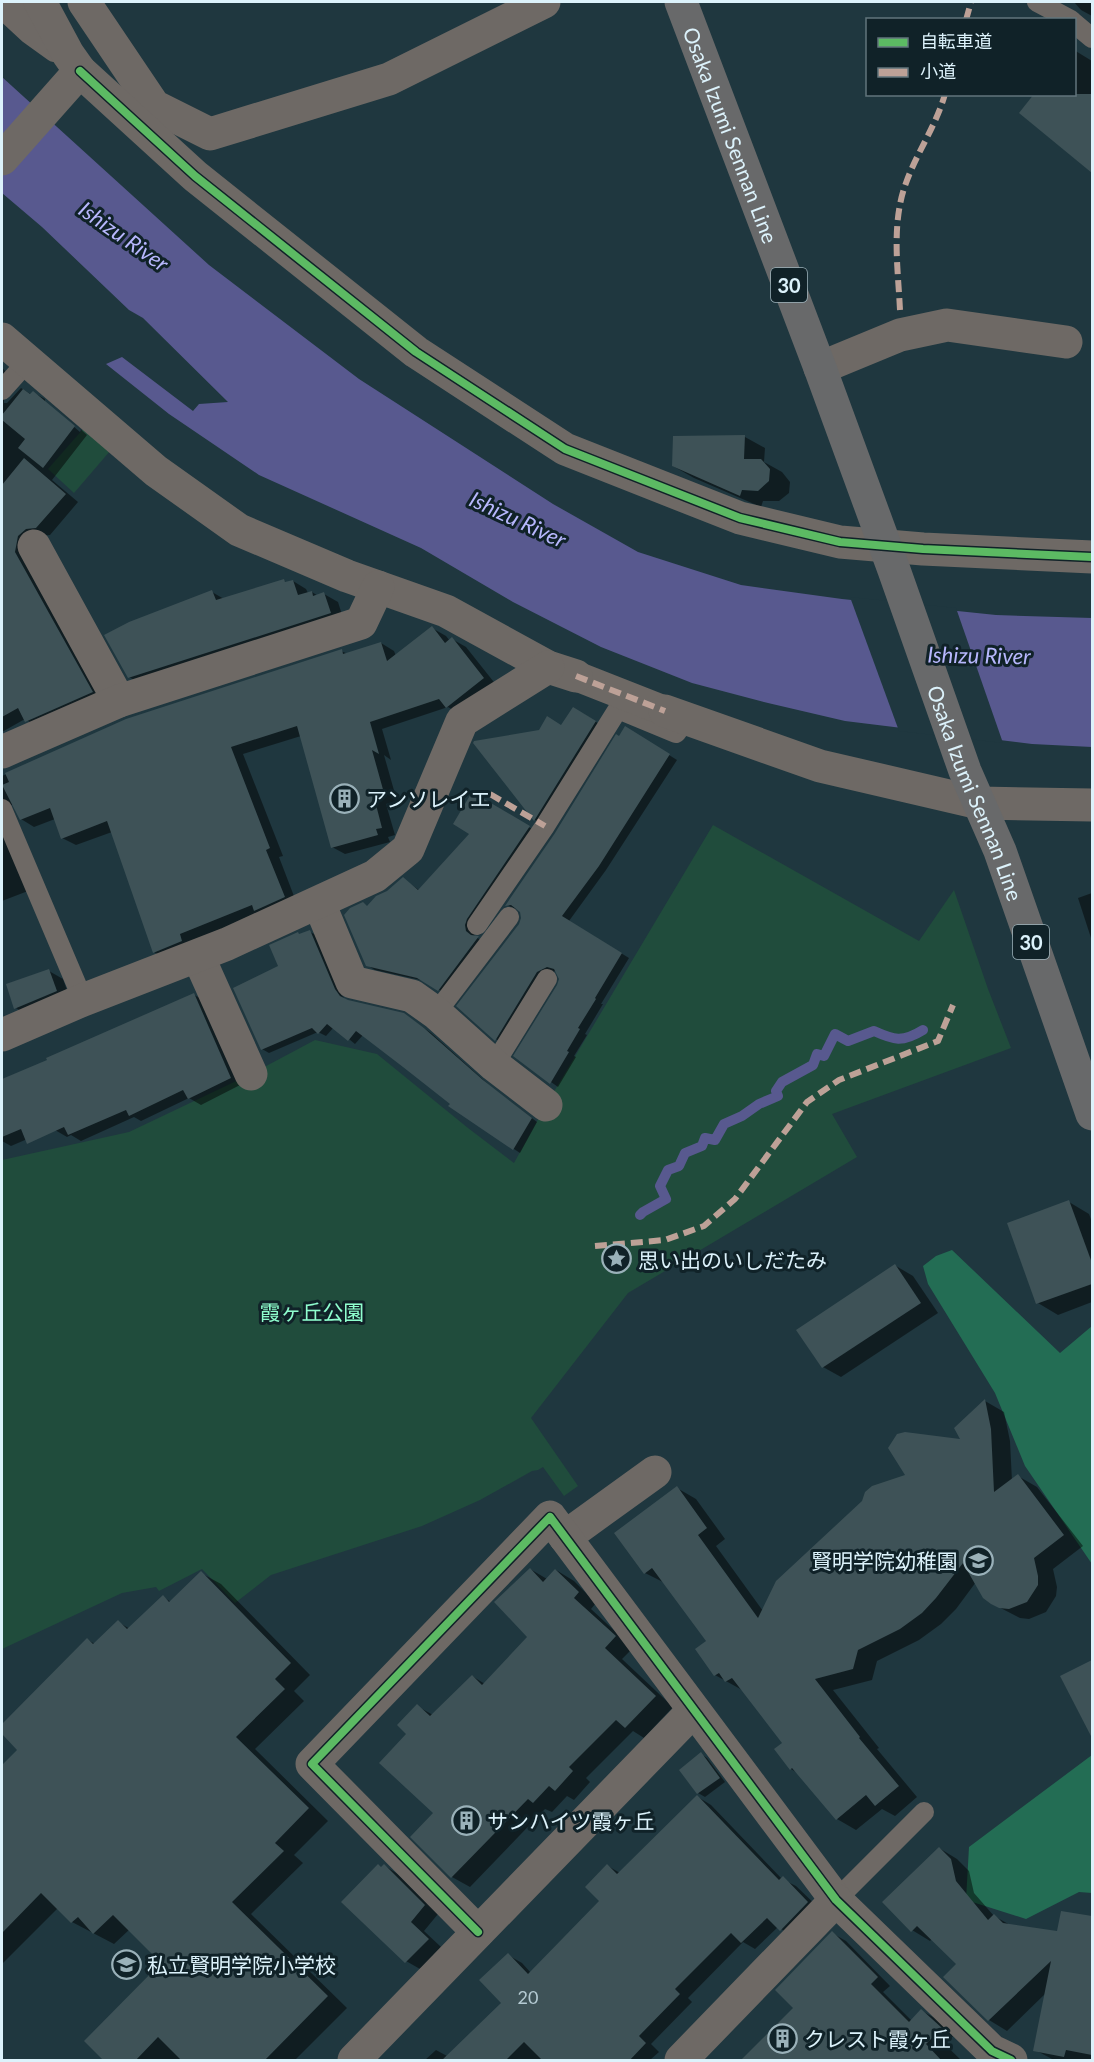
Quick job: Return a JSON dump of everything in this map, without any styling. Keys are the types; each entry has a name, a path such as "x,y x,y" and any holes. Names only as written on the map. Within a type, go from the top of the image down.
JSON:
{"main road":[{"name":"Osaka Izumi Sennan Line","path":"681,2 820,368 965,771 1000,851 1092,1114"}],"street":[{"path":"4,2 72,70 195,176 416,352 565,449 740,518 840,542 889,558 923,549 1092,557"},
{"path":"40,2 72,70"},
{"path":"84,2 154,106 210,134 389,79 544,2"},
{"path":"2,159 72,70"},
{"path":"820,368 900,335 947,325 1066,342"},
{"path":"2,339 156,471 239,530 378,587 446,611 562,671 676,715 820,766 980,803 1092,805"},
{"path":"34,546 119,701"},
{"path":"2,752 119,701 361,623 378,587"},
{"path":"2,1035 83,1000 198,957 375,876 408,849 462,721 562,671"},
{"path":"319,903 352,982 412,996 436,1013 494,1065 546,1105"},
{"path":"198,957 251,1074"},
{"path":"565,1537 655,1472"},
{"path":"478,1932 312,1764 550,1517 836,1900 992,2050 1011,2061"},
{"path":"354,2061 693,1711"},
{"path":"681,2061 836,1900"}],"lane":[{"path":"1037,2 1067,18"},
{"path":"1076,25 1092,38"},
{"path":"2,390 27,362"},
{"path":"477,925 545,826 605,726 618,709 676,733 676,715"},
{"path":"2,808 83,1000"},
{"path":"436,1013 509,917"},
{"path":"494,1065 547,979"},
{"path":"836,1900 924,1812"}],"green space":[{"path":"84,428 110,451 74,493 48,469"},
{"name":"霞ヶ丘公園","path":"713,825 919,941 954,890 1011,1048 832,1114 857,1157 628,1293 531,1418 578,1486 564,1496 543,1467 480,1500 422,1526 271,1575 235,1603 202,1569 159,1591 156,1587 122,1593 2,1649 2,1160 129,1132 251,1074 315,1040 377,1054 514,1163 546,1105"},
{"path":"952,1250 1060,1353 1092,1326 1092,1564 1025,1466 995,1393 928,1284 923,1266 936,1256"},
{"path":"1092,1755 1092,1893 1079,1892 1026,1919 966,1900 969,1847"}],"water":[{"name":"Ishizu River","path":"2,77 209,265 359,379 553,504 638,552 741,585 842,599 996,615 1092,618 1092,747 1032,744 845,721 692,683 601,647 513,602 421,548 259,475 169,414 106,364 122,357 193,411 199,404 228,402 143,318 129,310 42,227 2,193"}],"pier":[{"path":"850,597 956,608 1003,743 899,731"}],"building":[{"path":"1092,94 1092,173 1019,113 1032,96"},
{"path":"23,389 30,394 33,391 75,426 43,468 18,448 25,439 2,420 2,415"},
{"path":"745,435 744,459 761,459 770,469 769,481 758,491 742,490 740,496 672,466 673,436"},
{"path":"24,458 66,494 36,528 26,529 18,536 15,552 93,692 25,722 18,708 2,717 2,485"},
{"path":"284,579 285,582 293,580 298,595 312,591 313,596 324,592 331,613 128,678 104,635 129,622 212,590 216,600"},
{"path":"432,626 445,643 452,637 484,678 446,708 439,699 370,722 379,754 372,750 384,793 374,797 382,828 376,829 378,835 331,848 297,726 231,747 270,848 266,850 285,897 254,911 252,905 180,934 182,941 153,953 107,821 61,839 50,808 20,820 2,785 9,782 5,773 126,719 342,649 343,654 381,642 387,661"},
{"path":"573,707 596,721 534,821 473,743 539,730 547,716 561,725"},
{"path":"625,726 670,754 599,866 562,916 622,953 578,1028 580,1029 567,1051 569,1052 550,1084 513,1056 557,985 559,979 554,969 547,967 537,972 495,1041 456,1006 519,924 520,912 511,905 505,906 555,833 616,734 619,736"},
{"path":"472,792 530,826 467,919 466,931 471,935 479,936 438,991 417,978 366,966 344,915 350,908 363,902 367,906 376,896 387,891 403,877 418,890 469,834 453,824"},
{"path":"310,930 340,996 348,1000 404,1013 532,1118 513,1150 448,1106 450,1104 356,1031 348,1041 327,1024 318,1034 312,1028 261,1050 233,988 278,966 269,945 298,932 299,934"},
{"path":"49,969 57,991 14,1009 6,984"},
{"path":"194,993 231,1078 188,1099 183,1090 129,1116 126,1110 68,1135 64,1127 27,1144 21,1129 2,1137 2,1079"},
{"path":"1069,1200 1092,1263 1092,1284 1036,1304 1007,1223"},
{"path":"895,1264 921,1303 822,1368 796,1330"},
{"path":"985,1399 991,1429 994,1492 1018,1474 1064,1535 1034,1558 1038,1585 1027,1602 1009,1609 991,1604 983,1598 963,1563 922,1613 900,1629 858,1650 853,1669 815,1679 859,1738 899,1786 875,1806 866,1795 836,1820 774,1749 782,1743 732,1678 725,1682 719,1673 714,1676 695,1649 706,1641 652,1568 644,1574 614,1533 677,1486 707,1528 698,1535 758,1618 776,1581 862,1501 865,1492 872,1486 905,1475 888,1448 897,1434 905,1432 960,1439 954,1428"},
{"path":"530,1568 543,1582 555,1569 579,1592 574,1598 616,1636 605,1648 656,1696 625,1728 616,1720 569,1767 573,1771 555,1791 549,1786 533,1803 528,1799 451,1878 410,1837 433,1813 379,1763 406,1734 397,1725 417,1704 430,1716 472,1675 482,1685 527,1637 494,1602"},
{"path":"201,1571 291,1663 275,1679 285,1689 236,1737 309,1808 275,1843 284,1851 232,1902 328,1996 264,2061 182,2061 158,2037 135,2061 104,2061 84,2041 161,1963 113,1915 93,1934 78,1917 71,1923 41,1893 2,1933 2,1765 17,1750 2,1734 2,1724 87,1638 93,1644 118,1620 127,1629 163,1595 169,1602"},
{"path":"1092,1660 1092,1738 1060,1676"},
{"path":"701,1752 720,1778 697,1794 679,1770"},
{"path":"697,1795 779,1880 783,1876 808,1902 780,1931 767,1918 741,1943 731,1933 675,1989 680,1994 639,2036 646,2043 629,2061 543,2061 524,2042 505,2061 441,2061 501,2003 479,1980 508,1953 528,1974 599,1901 585,1887 607,1864 617,1874"},
{"path":"939,1847 951,1859 956,1881 988,1920 994,1914 1003,1923 1057,1931 1061,1911 1092,1916 1092,2055 1066,2050 1064,2057 1033,2051 1051,1961 988,2021 943,1977 956,1964 917,1926 911,1932 882,1902"},
{"path":"378,1864 381,1867 384,1864 425,1905 411,1922 429,1939 405,1963 341,1902"},
{"path":"832,1931 878,1977 871,1984 909,2022 921,2009 942,2028 926,2044 942,2061 740,2061 793,2008 775,1990"}],"waterway":[{"path":"640,1215 666,1199 660,1186 668,1170 679,1166 685,1153 702,1146 705,1138 715,1140 724,1124 778,1096 776,1091 782,1082 813,1065 817,1054 824,1056 835,1034 848,1041 874,1031 898,1039 909,1037 923,1030"}],"marked path":[{"path":"967,18 971,2"},
{"path":"900,310 897,230 901,198 910,172 937,117 944,96"},
{"path":"576,676 665,711"},
{"path":"490,794 545,826"},
{"path":"595,1246 665,1240 704,1226 735,1199 807,1102 839,1080 938,1041 953,1005"}],"cycle path":[{"path":"80,71 195,176 416,352 565,449 740,518 840,542 923,549 1092,557"},
{"path":"478,1932 312,1764 550,1517 836,1900 992,2051 1011,2060"}],"place":[{"name":"アンソレイエ","path":"345,798"},
{"name":"思い出のいしだたみ","path":"617,1259"},
{"name":"賢明学院幼稚園","path":"979,1560"},
{"name":"サンハイツ霞ヶ丘","path":"466,1820"},
{"name":"私立賢明学院小学校","path":"126,1964"},
{"name":"クレスト霞ヶ丘","path":"783,2038"}]}
